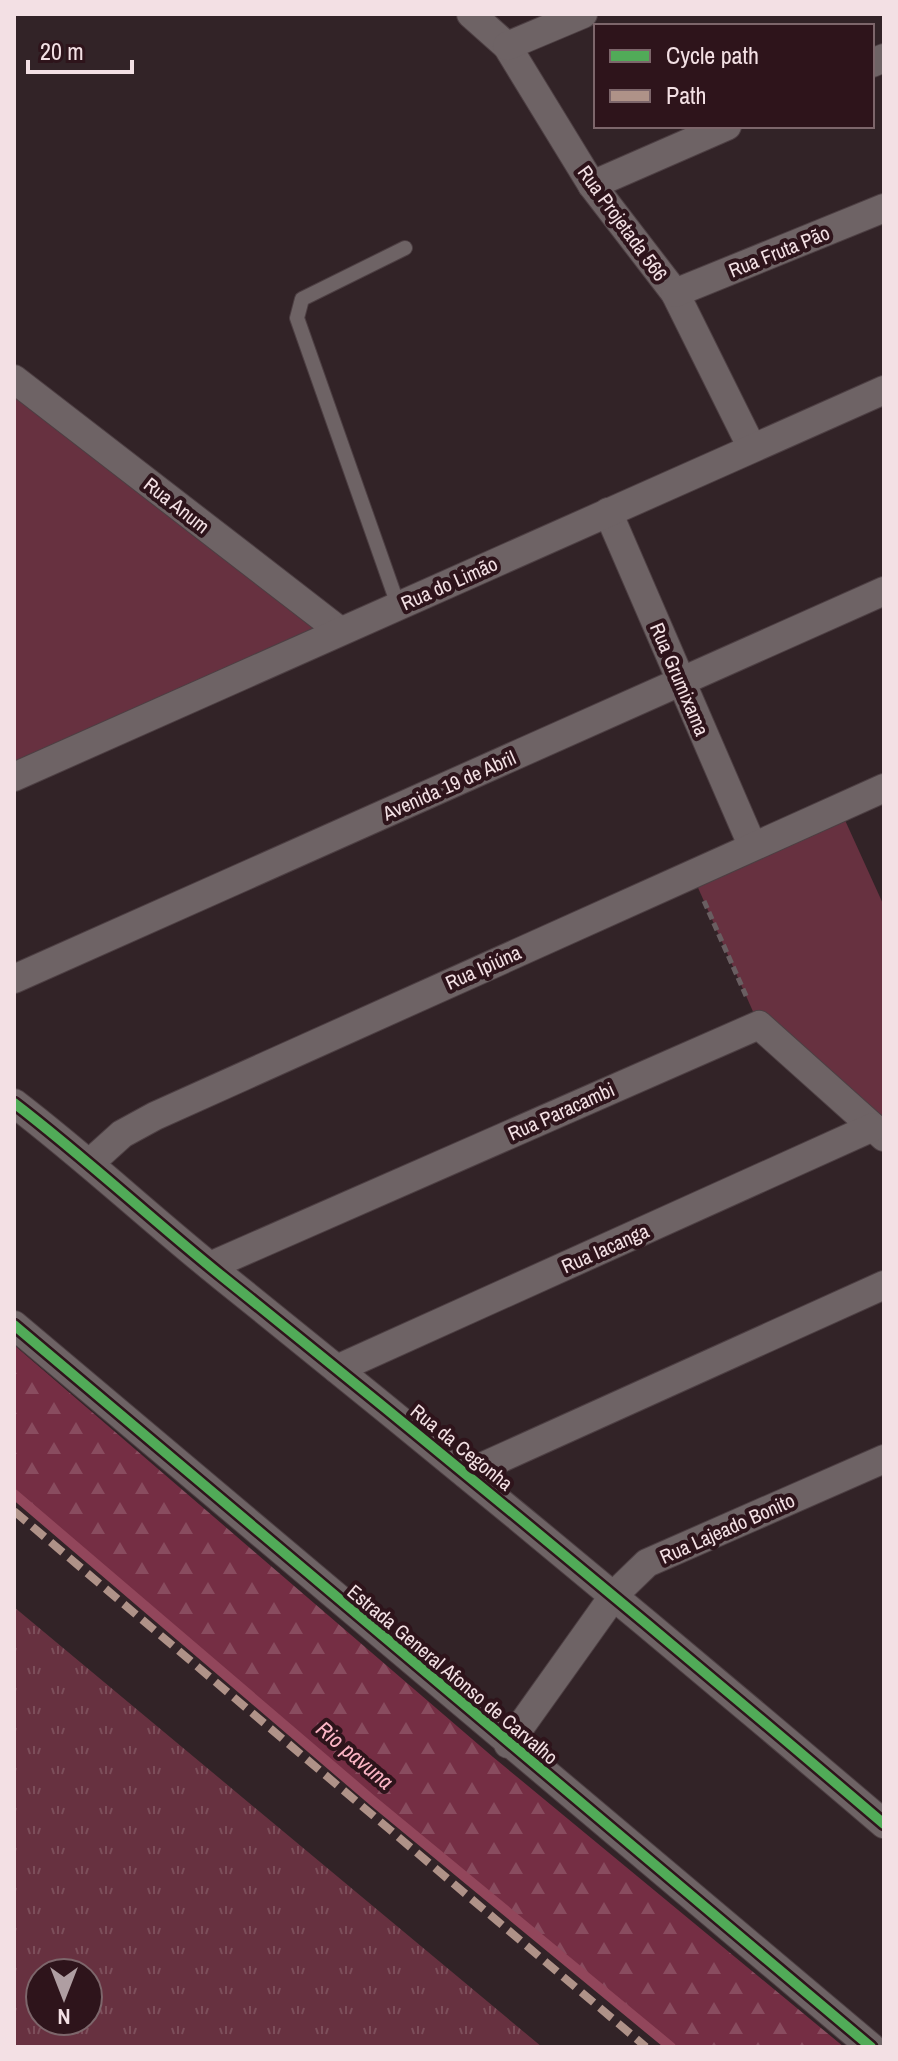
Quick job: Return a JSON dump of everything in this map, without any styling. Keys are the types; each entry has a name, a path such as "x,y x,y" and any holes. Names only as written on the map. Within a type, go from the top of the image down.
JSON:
{"street":[{"name":"Rua Projetada 566","path":"471,14 507,46 592,185 675,293 752,448"},
{"path":"507,46 583,14"},
{"path":"592,185 722,128"},
{"name":"Rua Fruta Pão","path":"675,293 884,208"},
{"name":"Rua Anum","path":"14,379 340,631"},
{"name":"Rua do Limão","path":"14,777 884,390"},
{"name":"Rua Grumixama","path":"608,512 752,845"},
{"name":"Avenida 19 de Abril","path":"14,979 884,591"},
{"name":"Rua Ipiúna","path":"91,1162 122,1134 155,1116 691,872 884,788"},
{"path":"759,1025 878,1132"},
{"name":"Rua Paracambi","path":"210,1266 759,1025"},
{"name":"Rua da Cegonha","path":"14,1103 91,1162 210,1266 615,1594 884,1824"},
{"name":"Rua Iacanga","path":"337,1369 878,1132"},
{"path":"466,1474 884,1285"},
{"name":"Estrada General Afonso de Carvalho","path":"14,1325 871,2047"},
{"name":"Rua Lajeado Bonito","path":"508,1744 615,1594 647,1563 884,1459"}],"lane":[{"path":"398,605 297,318 302,299 405,248"}],"path":[{"path":"691,872 759,1025"}],"green space":[{"path":"14,390 321,630 14,768"},
{"path":"839,807 884,906 884,1134 759,1025 691,872"},
{"path":"14,1345 493,1757 844,2047 669,2047 14,1494"},
{"path":"14,1607 542,2047 14,2047"}],"waterway":[{"name":"Rio pavuna","path":"14,1494 373,1801 671,2047"}],"marked path":[{"path":"14,1511 646,2047"}],"cycle path":[{"path":"14,1103 555,1548 884,1824"},
{"path":"14,1325 871,2047"}]}
